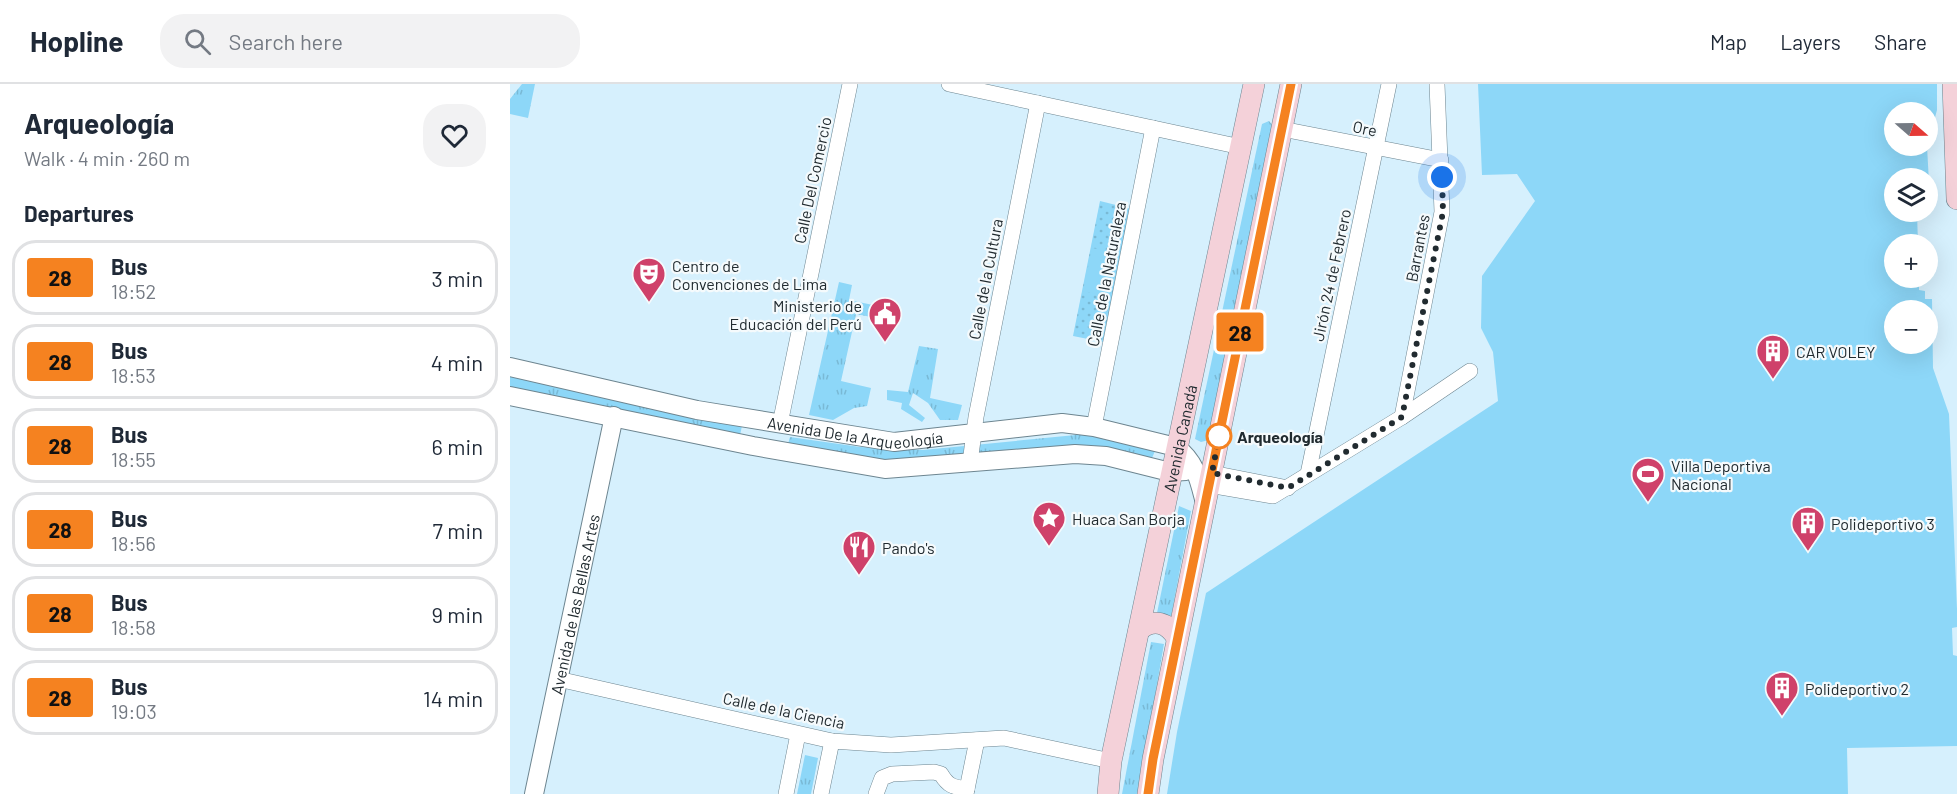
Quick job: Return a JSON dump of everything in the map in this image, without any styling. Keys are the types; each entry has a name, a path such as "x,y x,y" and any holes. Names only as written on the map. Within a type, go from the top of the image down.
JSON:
{"main road":[{"name":"Avenida Canadá","path":"1108,794 1111,761 1170,472 1254,84"},
{"path":"1262,84 1272,90 1281,89 1289,84"},
{"path":"1148,794 1205,482 1217,447 1283,125 1289,84"},
{"path":"1953,84 1957,199"},
{"path":"1248,118 1253,113 1266,110 1279,116 1283,125"},
{"path":"1139,630 1150,623 1158,622 1167,625 1177,638"}],"street":[{"name":"Calle Del Comercio","path":"780,424 850,84"},
{"path":"949,84 1016,91 1038,103 1240,147"},
{"name":"Jirón 24 de Febrero","path":"1308,474 1389,84"},
{"name":"Barrantes","path":"1402,417 1443,212 1437,84"},
{"name":"Calle de la Cultura","path":"970,463 974,432 1038,103"},
{"name":"Ore","path":"1283,125 1376,149 1441,160"},
{"name":"Calle de la Naturaleza","path":"1094,426 1153,128"},
{"name":"Avenida De la Arqueología","path":"510,367 697,410 894,442 1062,423 1094,426 1176,447"},
{"path":"1176,447 1186,455 1205,482 1273,496 1402,417 1470,371"},
{"name":"Avenida De la Arqueología","path":"510,396 885,469 1075,454 1106,456 1170,472 1184,472 1205,482"},
{"name":"Avenida de las Bellas Artes","path":"534,794 614,417"},
{"name":"Calle de la Ciencia","path":"558,680 832,741 891,745 1004,738 1111,761"},
{"path":"786,794 798,734"},
{"path":"876,794 882,778 892,774 934,772 941,774 946,783 967,791 977,740"},
{"path":"821,794 832,741"}],"green space":[{"path":"522,84 535,84 528,118 510,114 510,99"},
{"name":"Villa Deportiva Nacional","path":"1478,84 1937,84 1937,102 1884,102 1884,156 1928,156 1928,168 1884,168 1884,222 1917,222 1918,234 1884,234 1884,288 1919,288 1925,291 1925,299 1932,300 1884,300 1884,354 1933,354 1933,368 1949,414 1957,609 1957,627 1952,628 1953,655 1957,656 1957,746 1847,748 1848,794 1167,794 1177,732 1206,593 1498,401 1493,352 1481,328 1482,276 1535,201 1517,174 1482,175"},
{"path":"1269,121 1274,127 1209,440 1201,442 1195,439 1262,124"},
{"path":"1100,201 1132,209 1103,342 1073,336"},
{"path":"1092,248 1120,253 1111,297 1083,291"},
{"path":"839,282 852,285 849,300 873,305 871,317 856,314 841,381 871,388 867,406 854,408 833,420 809,415"},
{"path":"919,346 938,349 930,398 962,405 958,420 940,420 928,403 913,393 909,405 925,418 922,422 901,409 902,403 887,400 887,390 908,392"},
{"path":"510,375 742,426 740,435 510,388"},
{"path":"1086,434 1155,451 1152,458 1091,445 981,457 890,461 788,444 790,437 860,447 923,450"},
{"path":"1179,506 1191,511 1171,617 1157,613"},
{"path":"1151,642 1164,644 1138,794 1122,794"},
{"path":"805,755 818,758 811,794 797,794"}],"bus line":[{"name":"28","path":"1148,794 1177,638 1291,84"}],"place":[{"name":"Centro de Convenciones de Lima","path":"649,303"},
{"name":"Ministerio de Educación del Perú","path":"885,343"},
{"name":"CAR VOLEY","path":"1773,380"},
{"name":"Arqueología","path":"1219,436"},
{"name":"Villa Deportiva Nacional","path":"1648,503"},
{"name":"Huaca San Borja","path":"1049,547"},
{"name":"Polideportivo 3","path":"1808,552"},
{"name":"Pando's","path":"859,576"},
{"name":"Polideportivo 2","path":"1782,717"}],"route":[{"path":"1219,436 1212,473 1288,488 1402,417 1443,212 1442,177"}]}
